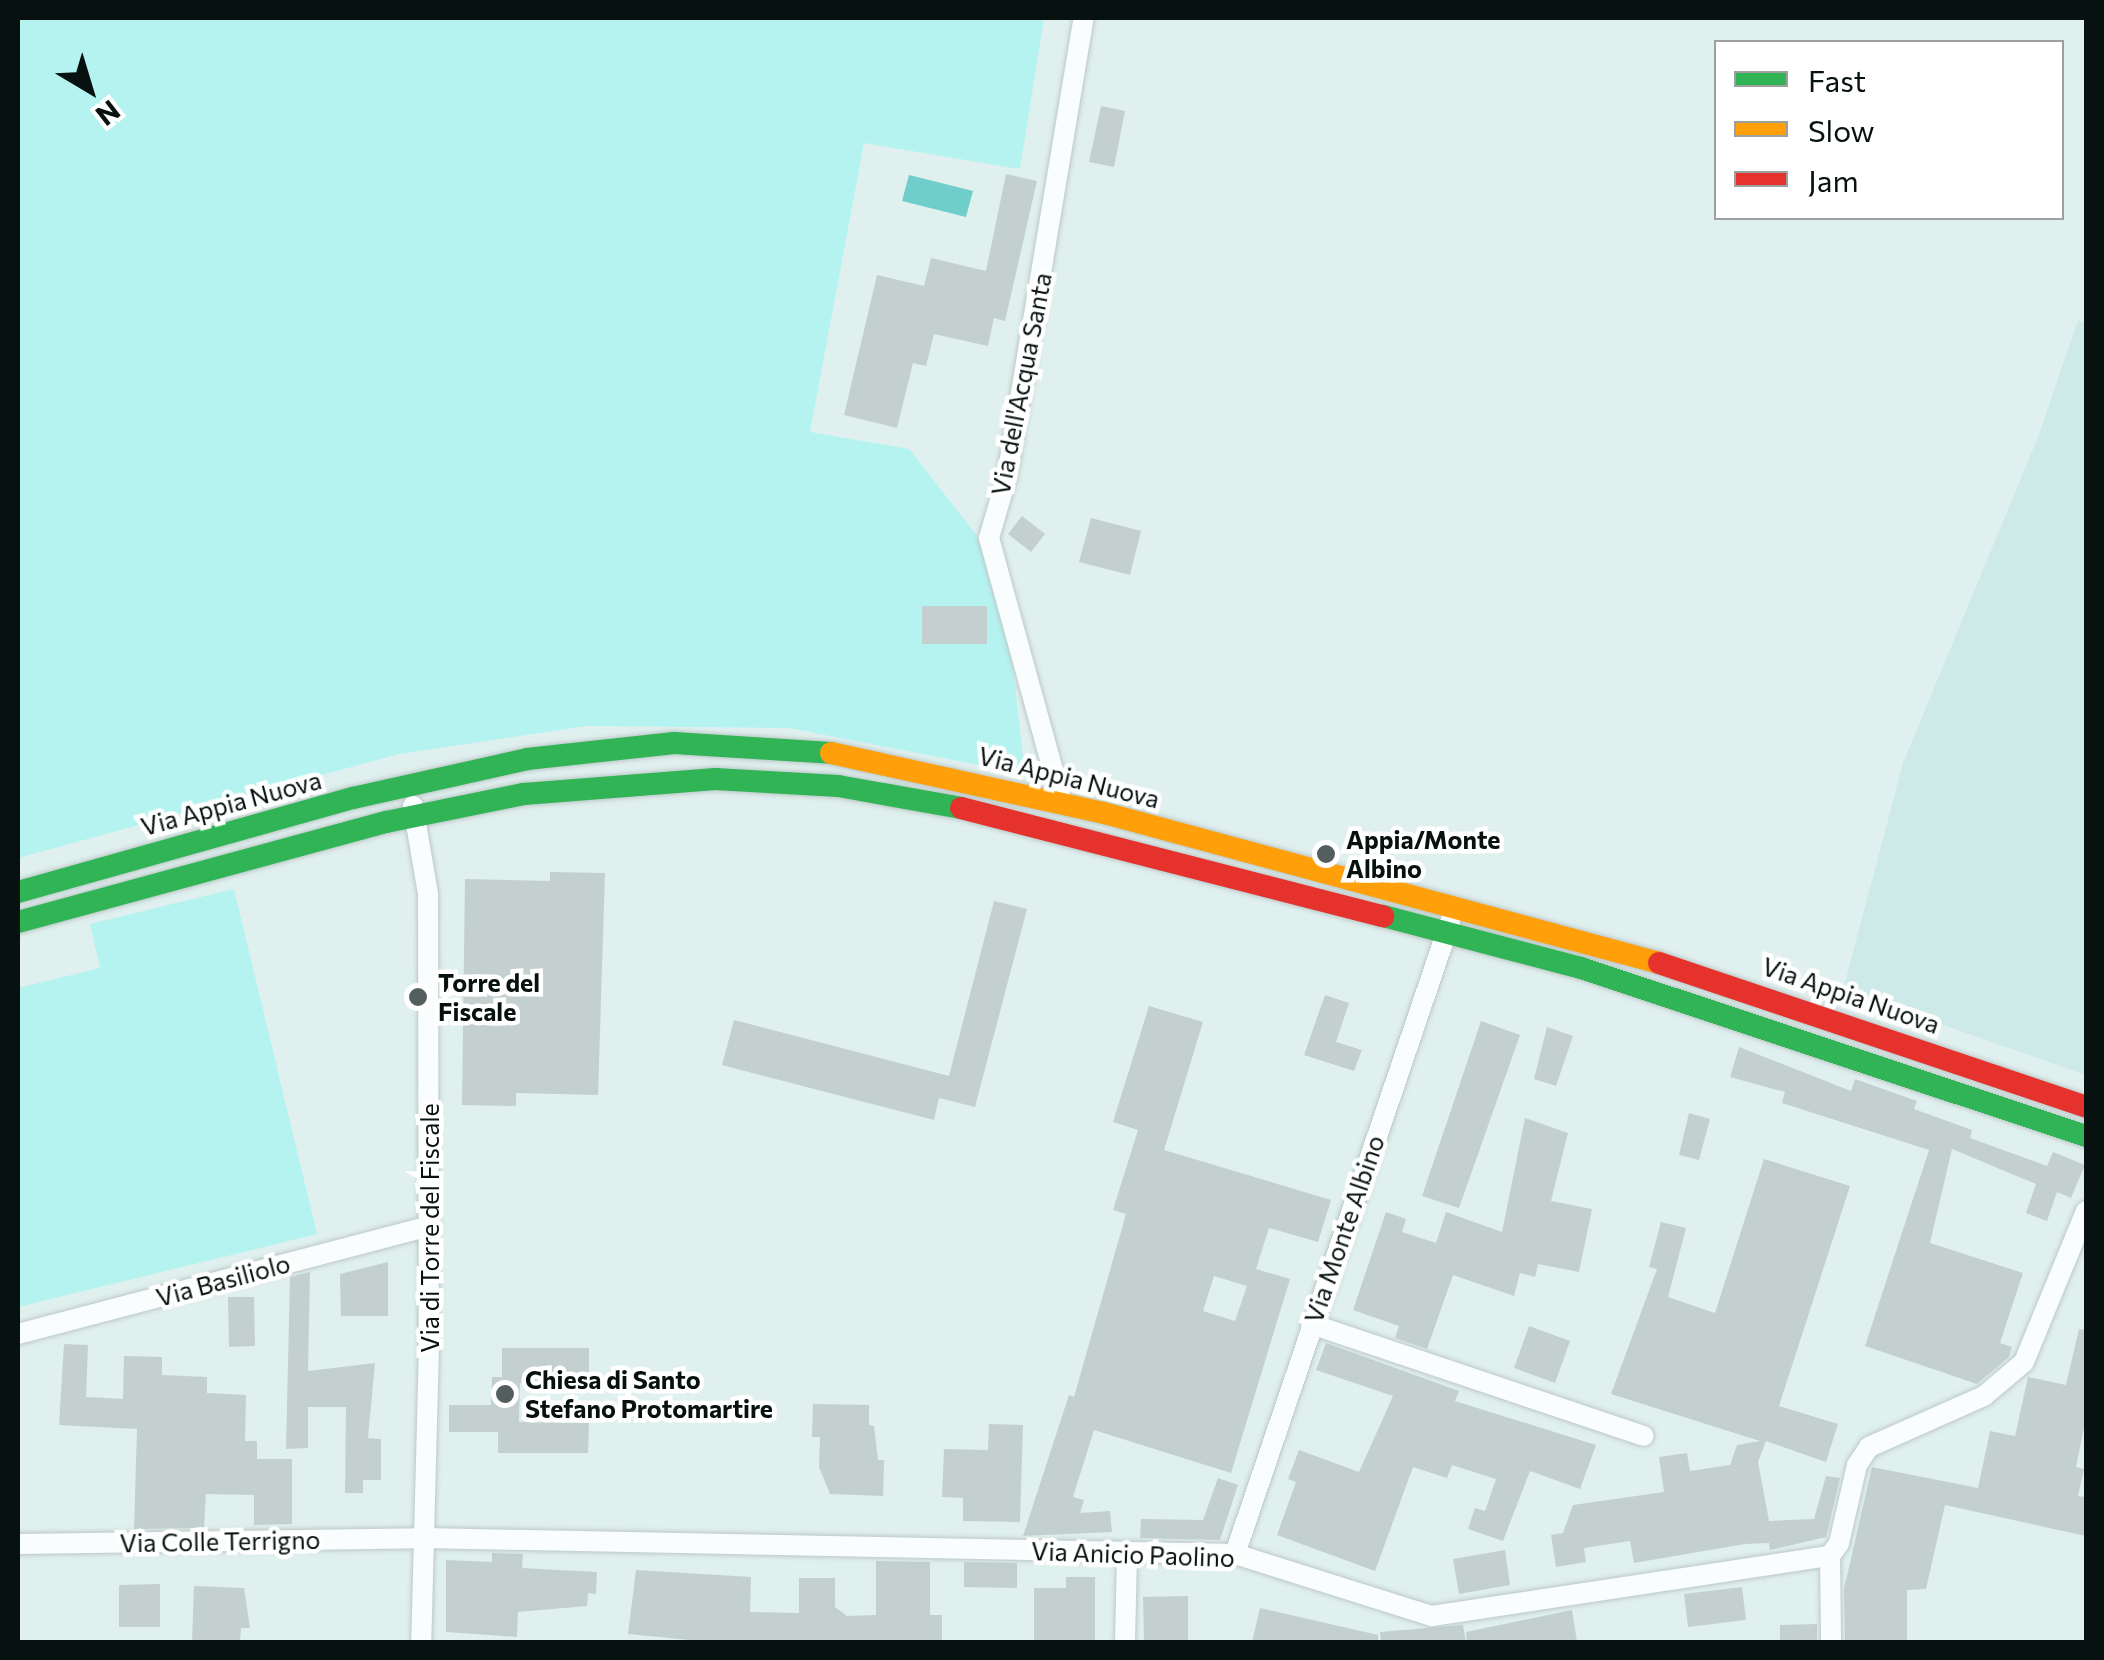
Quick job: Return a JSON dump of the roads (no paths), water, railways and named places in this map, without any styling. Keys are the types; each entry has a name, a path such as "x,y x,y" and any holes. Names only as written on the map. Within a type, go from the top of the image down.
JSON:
{"main road":[{"name":"Via Appia Nuova","path":"18,892 408,784 586,751 756,743 838,752 1062,803 1455,905 1778,999 2086,1107"},
{"path":"18,922 414,815 621,782 714,779 838,786 946,804 1664,992 2086,1136"}],"street":[{"name":"Via dell'Acqua Santa","path":"1062,803 989,538 1008,476 1084,18"},
{"name":"Via di Torre del Fiscale","path":"408,784 428,894 429,1226 421,1642"},
{"name":"Via Monte Albino","path":"1235,1554 1455,905"},
{"path":"1831,1642 1830,1556 1839,1544 1857,1465 1869,1448 1984,1396 2024,1362 2086,1212"},
{"name":"Via Basiliolo","path":"18,1334 429,1226"},
{"path":"1311,1324 1644,1436"},
{"name":"Via Anicio Paolino","path":"423,1538 1235,1554 1432,1616 1830,1556"},
{"name":"Via Colle Terrigno","path":"18,1544 423,1538"},
{"path":"1125,1642 1127,1552"}],"place":[{"name":"Appia/Monte Albino","path":"1326,854"},
{"name":"Torre del Fiscale","path":"418,997"},
{"name":"Chiesa di Santo Stefano Protomartire","path":"505,1394"}]}
